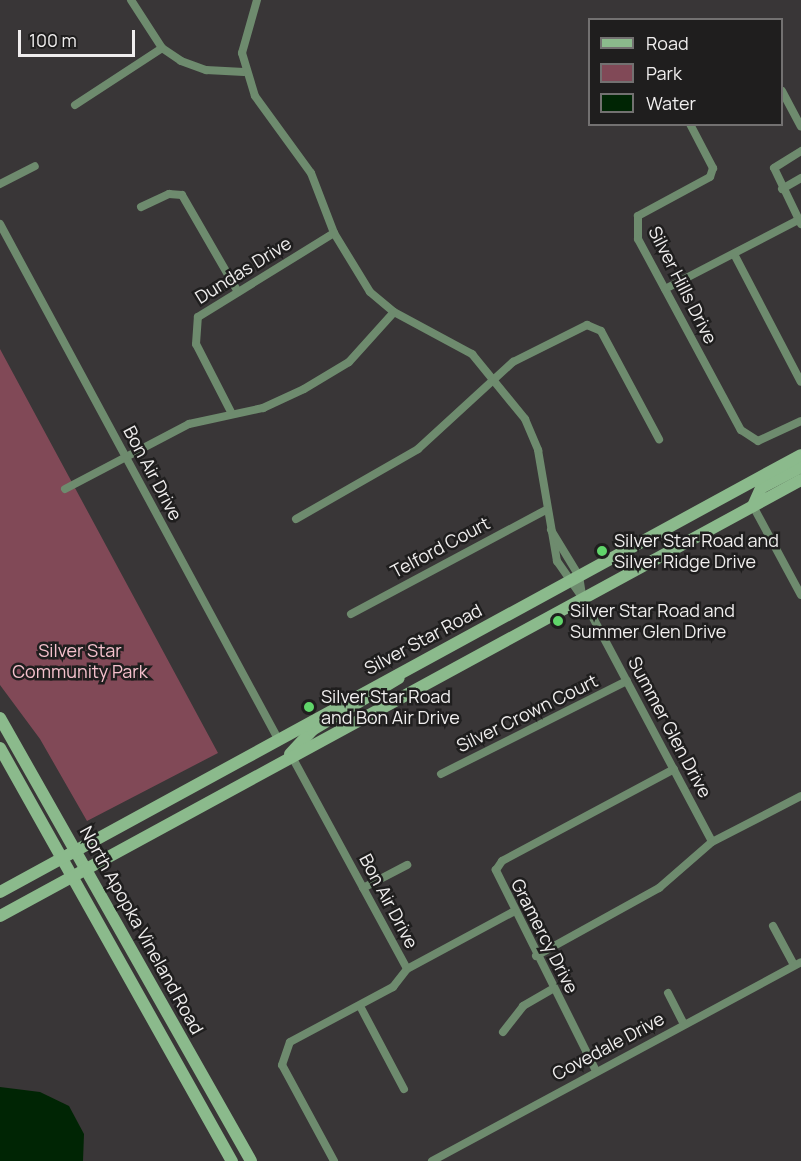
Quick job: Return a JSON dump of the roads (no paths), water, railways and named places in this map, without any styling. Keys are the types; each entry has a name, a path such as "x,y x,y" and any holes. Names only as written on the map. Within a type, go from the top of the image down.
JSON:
{"main road":[{"name":"Silver Star Road","path":"0,892 277,737 801,455"},
{"path":"753,506 761,488 801,467"},
{"path":"0,916 290,754 801,480"},
{"path":"290,754 297,741 393,685 410,666"},
{"name":"North Apopka Vineland Road","path":"0,718 77,850 251,1161"},
{"name":"North Apopka Vineland Road","path":"0,748 232,1161"}],"street":[{"path":"131,0 162,48 206,69 244,72"},
{"path":"258,0 245,29 244,72 255,96 311,173 334,233 370,292 394,312 456,343 494,375 525,419 538,450 549,527 582,597"},
{"path":"75,105 162,48"},
{"path":"783,93 801,126"},
{"name":"Silver Hills Drive","path":"691,126 713,168 710,177 638,216 634,224 665,289 750,440 801,421"},
{"path":"665,289 800,222 782,189 774,168 801,151"},
{"path":"0,184 35,166"},
{"path":"782,189 801,178"},
{"path":"141,207 169,194 182,195 238,292"},
{"name":"Bon Air Drive","path":"0,224 277,737"},
{"name":"Dundas Drive","path":"231,412 193,332 198,317 334,233"},
{"path":"734,254 801,382"},
{"path":"65,489 189,424 231,412 263,408 350,362 394,312"},
{"path":"296,519 418,449 494,375 540,345 587,325 601,331 659,439"},
{"path":"753,506 801,595"},
{"name":"Telford Court","path":"351,614 546,510"},
{"name":"Summer Glen Drive","path":"582,597 712,842"},
{"name":"Silver Crown Court","path":"441,774 627,681"},
{"name":"Bon Air Drive","path":"290,754 407,969"},
{"name":"Gramercy Drive","path":"596,1071 498,883 496,870 502,861 674,769"},
{"path":"536,956 659,888 712,842 801,796"},
{"path":"363,888 407,865"},
{"path":"334,1161 282,1065 282,1052 290,1042 393,987 407,969 513,912"},
{"path":"773,926 798,963"},
{"name":"Covedale Drive","path":"432,1161 798,963"},
{"path":"504,1032 523,1006 553,989"},
{"path":"668,993 684,1024"},
{"path":"360,1006 404,1089"}],"water":[{"path":"0,1087 40,1092 69,1106 84,1134 83,1161 0,1161"}],"place":[{"name":"Silver Star Road and Silver Ridge Drive","path":"602,551"},
{"name":"Silver Star Road and Summer Glen Drive","path":"558,621"},
{"name":"Silver Star Road and Bon Air Drive","path":"309,707"}],"park label":[{"name":"Silver Star Community Park","path":"80,661"}]}
